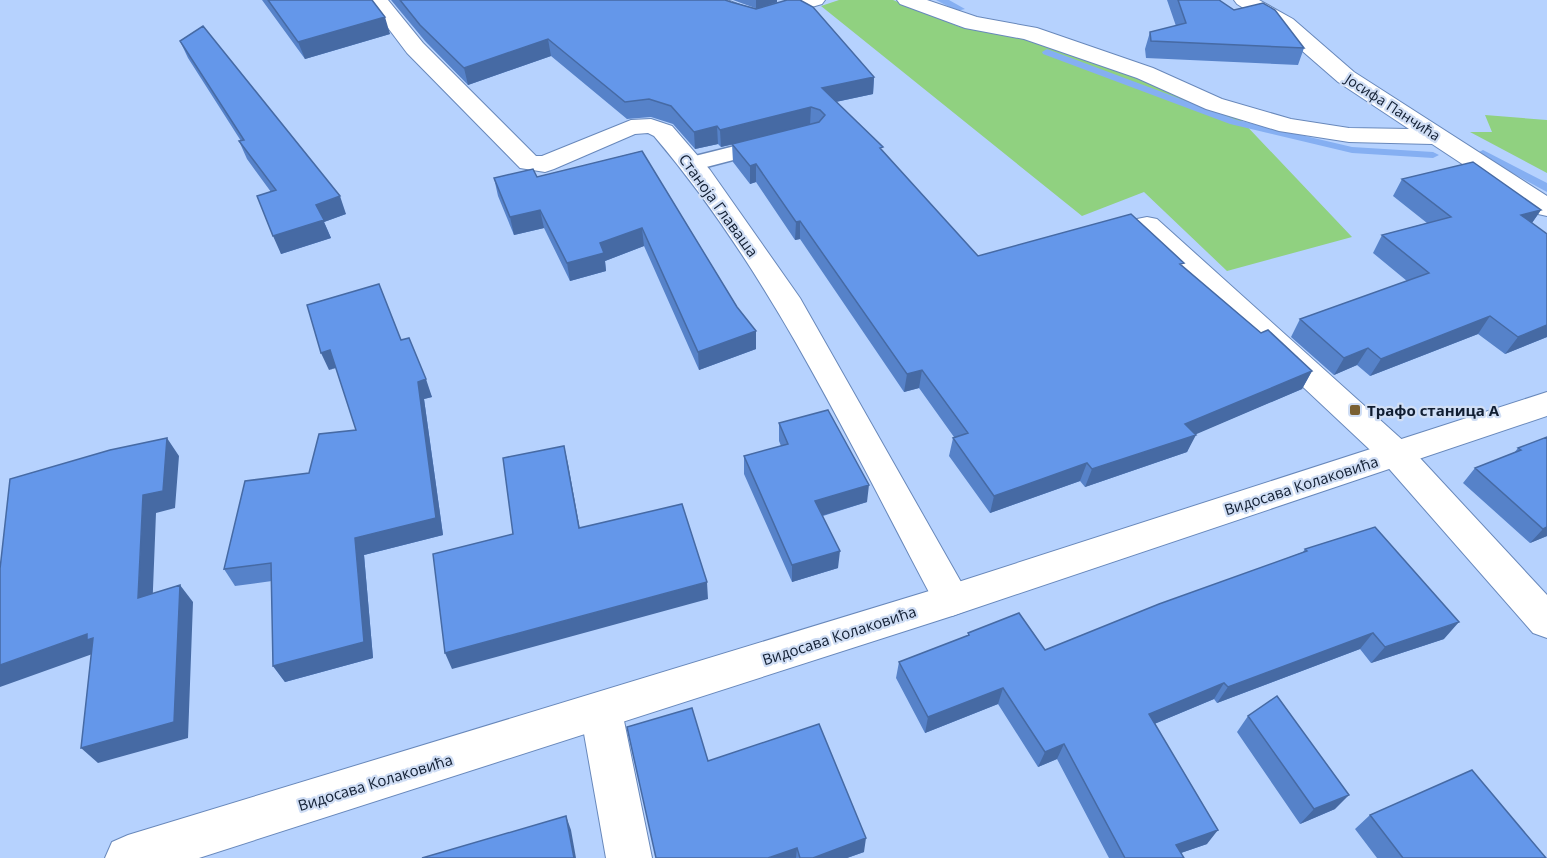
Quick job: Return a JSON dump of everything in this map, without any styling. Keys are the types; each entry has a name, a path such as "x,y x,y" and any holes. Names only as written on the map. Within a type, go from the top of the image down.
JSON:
{"street":[{"name":"Станоја Главаша","path":"377,0 415,48 529,163 545,164 630,127 651,126 663,131 691,164 790,305 952,600"},
{"path":"710,0 739,13 757,17 815,0"},
{"path":"907,0 973,22 1029,33 1145,73 1214,104 1278,124 1323,133 1437,137"},
{"name":"Јосифа Панчића","path":"1244,0 1285,24 1346,77 1547,208"},
{"path":"1147,225 1396,454 1547,621"},
{"name":"Видосава Колаковића","path":"128,858 176,850 601,711 952,600 1547,404"},
{"path":"601,711 629,858"}],"lane":[{"path":"691,164 789,138"}],"green space":[{"path":"839,0 893,0 960,27 1050,44 1241,120 1352,237 1227,271 1144,192 1082,216 821,6"},
{"path":"1485,115 1547,120 1547,173 1470,132 1492,132"}],"building":[{"path":"268,0 372,0 385,17 298,42"},
{"path":"400,0 725,0 756,9 787,0 800,0 813,7 874,77 822,88 883,147 880,148 978,256 1131,214 1184,263 1180,264 1261,333 1268,330 1312,371 1185,424 1196,435 1092,469 1087,463 994,496 953,438 968,433 922,370 907,374 800,221 796,222 756,164 750,166 732,144 819,122 825,115 820,110 811,107 720,130 717,126 694,132 671,106 649,99 625,102 548,39 464,68 420,25"},
{"path":"1178,0 1219,0 1234,10 1263,3 1275,10 1304,48 1151,41 1150,32 1186,23"},
{"path":"203,26 340,196 316,205 324,220 273,236 257,196 276,190 239,141 244,140 180,41"},
{"path":"642,151 737,307 756,331 698,352 642,228 600,243 604,253 567,263 540,210 510,217 494,178 533,169 537,177"},
{"path":"1473,162 1541,210 1521,215 1547,234 1547,325 1518,337 1490,316 1381,359 1368,348 1344,358 1300,319 1429,273 1382,235 1451,217 1402,179"},
{"path":"379,284 401,340 409,338 426,379 418,382 436,518 355,538 364,642 273,666 271,563 224,569 245,481 309,473 319,434 356,430 330,350 321,353 307,305"},
{"path":"828,410 869,485 815,501 840,551 792,565 744,456 788,444 779,423"},
{"path":"1547,437 1547,527 1543,529 1475,468"},
{"path":"167,438 163,491 143,495 138,598 180,585 174,722 81,748 93,638 87,640 87,634 0,665 0,569 10,479 110,450"},
{"path":"564,446 579,528 682,504 707,582 445,653 433,554 513,534 503,458"},
{"path":"1375,527 1459,622 1385,647 1373,633 1228,687 1224,683 1149,714 1218,830 1176,845 1184,858 1125,858 1064,744 1045,752 1003,688 928,717 899,662 1019,613 1045,650 1159,604 1307,551 1305,549"},
{"path":"1277,696 1349,795 1314,809 1248,716"},
{"path":"692,708 708,761 819,724 866,838 813,858 800,858 797,848 768,858 656,858 627,727"},
{"path":"1472,770 1546,858 1403,858 1370,815"},
{"path":"566,816 574,858 422,858"}],"waterway":[{"path":"941,0 960,9"},
{"path":"1047,52 1234,122 1352,150 1433,155"},
{"path":"1483,153 1547,188"}],"place":[{"name":"Трафо станица А","path":"1355,410"}]}
